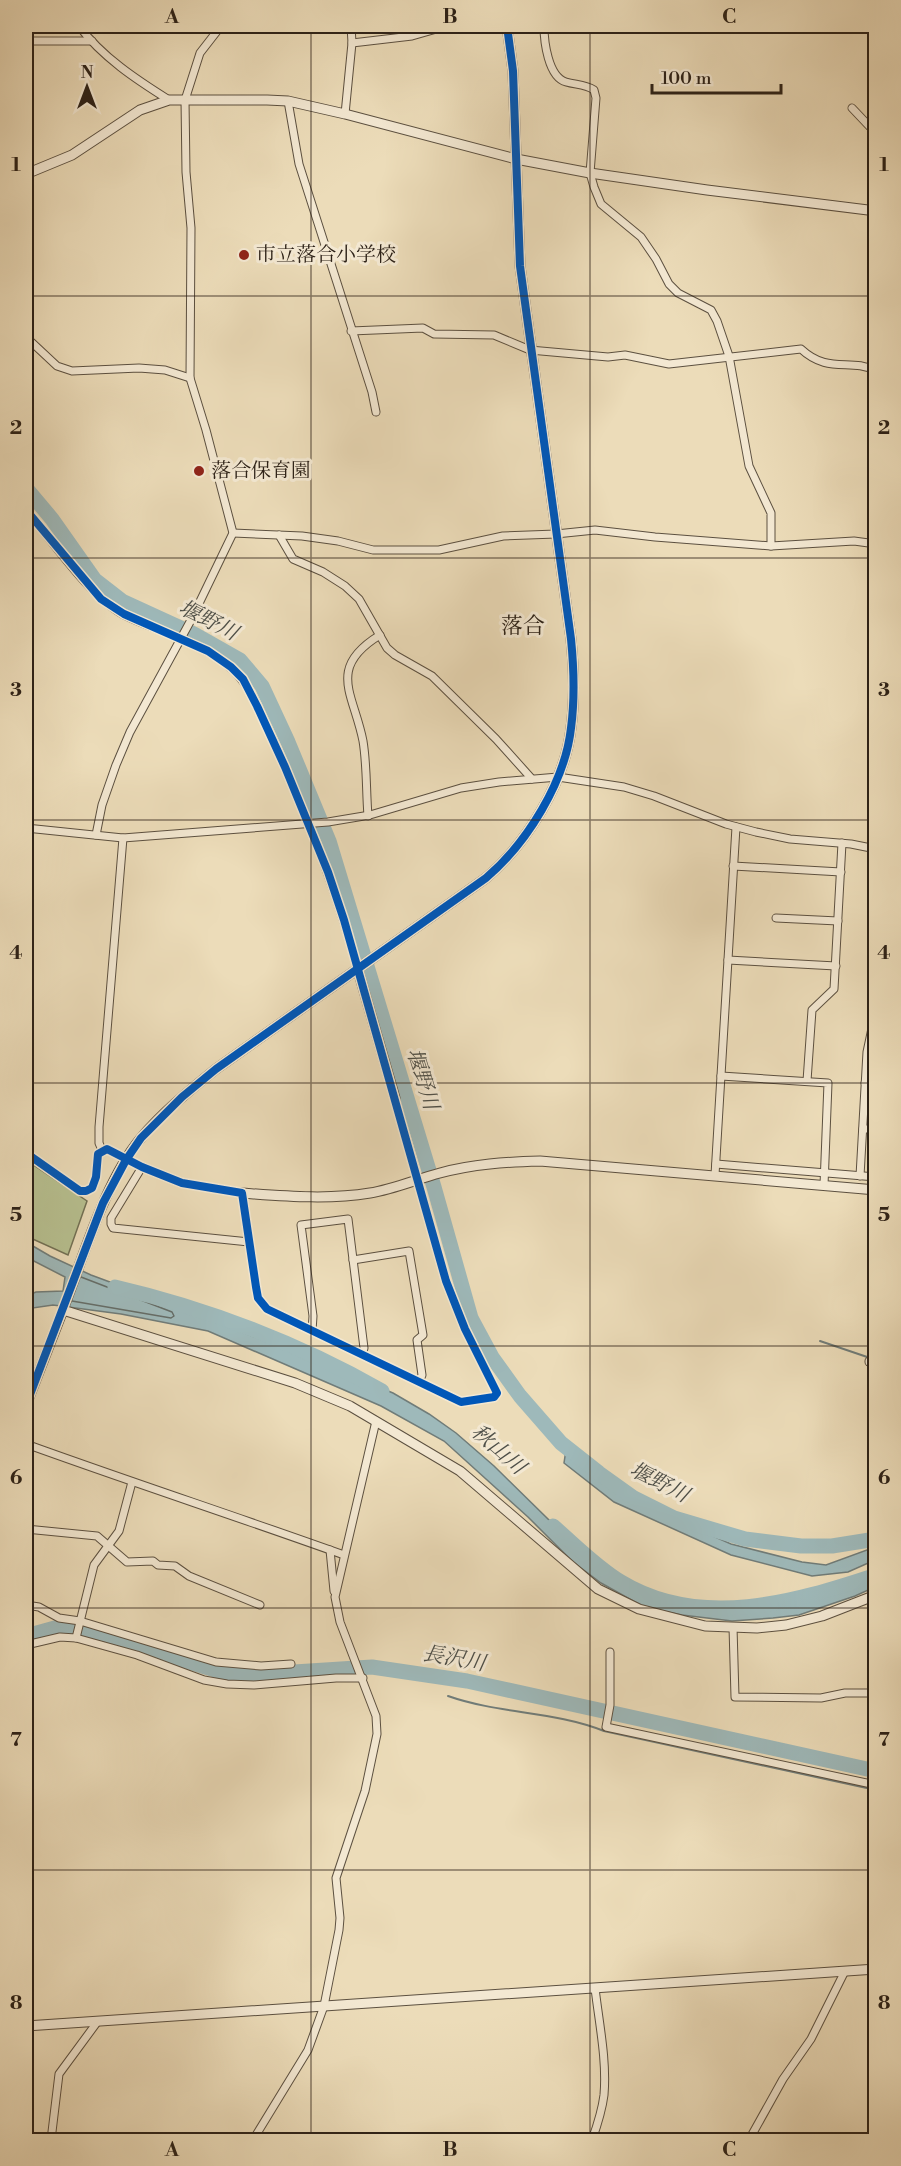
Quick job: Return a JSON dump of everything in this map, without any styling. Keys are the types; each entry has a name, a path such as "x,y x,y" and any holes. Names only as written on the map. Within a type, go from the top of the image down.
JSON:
{"street":[{"path":"79,26 92,41 146,86 169,100"},
{"path":"96,835 102,805 120,754 191,620 232,533 206,430 190,378 191,228 186,172 185,100 200,53 221,26"},
{"path":"345,114 352,43 351,26"},
{"path":"352,43 412,36 447,26"},
{"path":"26,1405 103,1203 126,1160 141,1138 182,1097 216,1070 464,895 495,870 530,829 558,777 571,730 575,680 520,266 513,71 507,26"},
{"path":"544,26 545,49 557,76 562,81 588,86 594,90 596,98 590,173 601,204 641,237 669,284 678,293 711,310 717,321 729,356 749,466 771,513 771,546"},
{"path":"26,41 92,41"},
{"path":"26,174 72,155 140,110 169,100 288,101 516,159 590,173 876,211"},
{"path":"288,101 299,164 372,392 376,412"},
{"path":"852,108 870,127 876,129"},
{"path":"351,331 423,328 434,334 494,335 530,350 608,357 625,355 669,364 801,349 811,358 827,364 868,367 876,371"},
{"path":"26,337 57,366 72,371 139,368 165,370 190,378"},
{"path":"26,510 100,599 124,614 208,651 231,667 243,679 257,705 310,823 338,900 419,1179 446,1281 465,1329 497,1393 494,1397 461,1402 267,1309 258,1298 242,1193"},
{"path":"232,533 279,535 338,542 373,550 439,550 503,536 604,531 771,546 854,541 876,544"},
{"path":"279,535 293,559 323,572 359,598 387,648 432,676 532,778"},
{"path":"368,816 363,742 347,682 349,668 357,653 363,646 380,635"},
{"path":"26,828 123,838 328,822 368,816 461,788 532,778 558,777 624,787 736,827 790,839 842,843 876,849"},
{"path":"715,1176 736,827"},
{"path":"102,1150 99,1143 99,1127 123,838"},
{"path":"807,1081 812,1010 834,988 842,843"},
{"path":"734,866 841,872"},
{"path":"776,918 838,921"},
{"path":"728,960 836,966"},
{"path":"860,1176 867,1052 873,1038 876,996"},
{"path":"721,1076 828,1083 824,1185"},
{"path":"865,1083 876,1084"},
{"path":"863,1129 876,1130"},
{"path":"26,1153 80,1191 92,1188 96,1178 98,1154 107,1149 126,1160 182,1183 242,1193 302,1197 372,1193 459,1168 494,1162 540,1161 876,1190"},
{"path":"716,1164 876,1177"},
{"path":"142,1167 111,1218 113,1228 249,1242"},
{"path":"312,1331 313,1316 301,1226 348,1219 364,1348 362,1355"},
{"path":"353,1260 409,1251 423,1335 417,1341 422,1375 419,1382"},
{"path":"63,1310 296,1383 350,1406 460,1471 598,1589 639,1609 705,1626 757,1628 786,1625 822,1616 876,1594"},
{"path":"334,1597 375,1420"},
{"path":"26,1444 344,1555"},
{"path":"76,1637 94,1565 119,1531 132,1482"},
{"path":"26,1529 97,1536 127,1562 153,1561 158,1565 175,1566 189,1576 260,1605"},
{"path":"253,2140 304,2059 324,2006 340,1924 336,1878 365,1791 376,1734 376,1716 340,1622 334,1597 330,1550"},
{"path":"26,1605 39,1607 59,1618 80,1621 216,1662 234,1665 291,1664"},
{"path":"733,1627 735,1697 821,1698 845,1693 876,1693"},
{"path":"26,1645 60,1637 76,1637 137,1655 204,1680 227,1684 254,1685 362,1677"},
{"path":"610,1652 610,1705 606,1727 876,1785"},
{"path":"26,2026 876,1969"},
{"path":"749,2140 783,2079 811,2039 845,1971"},
{"path":"592,2140 604,2094 604,2070 595,1988"},
{"path":"51,2140 59,2074 98,2021"}],"green space":[{"path":"26,1160 87,1201 68,1255 26,1236"}],"water":[{"path":"26,1242 91,1275 215,1321 393,1393 456,1433 494,1466 603,1573 645,1598 684,1607 732,1612 804,1602 875,1573 875,1587 799,1615 773,1618 732,1621 682,1615 644,1607 601,1583 573,1562 528,1517 444,1441 381,1406 208,1331 121,1314 53,1305 26,1309 26,1296 36,1292 63,1291 65,1277 26,1257"},
{"path":"566,1450 610,1485 643,1505 731,1544 802,1562 826,1565 875,1547 875,1560 848,1572 812,1576 731,1555 614,1502 564,1463"}],"waterway":[{"name":"堰野川","path":"26,488 52,519 95,580 122,601 194,634 240,660 262,686 329,841 434,1187 471,1318 492,1357 520,1396 561,1443 634,1498 674,1518 745,1539 801,1546 832,1546 876,1539"},
{"name":"秋山川","path":"115,1287 184,1306 252,1329 318,1358 382,1391"},
{"path":"820,1341 876,1360"},
{"name":"秋山川","path":"553,1526 594,1563 621,1582 651,1597 683,1605 715,1608 748,1607 781,1602 876,1575"},
{"name":"長沢川","path":"26,1636 62,1626 88,1631 225,1673 263,1674 372,1667 467,1681 876,1771"},
{"path":"448,1696 467,1702 585,1724 604,1731 876,1790"}],"cycle path":[{"path":"26,1405 103,1203 126,1160 141,1138 182,1097 216,1069 486,878 516,847 529,829 542,810 561,769 571,728 574,684 572,650 520,266 513,71 507,26"},
{"path":"26,510 101,599 124,614 208,651 231,667 243,679 285,767 328,872 344,920 446,1281 465,1329 497,1393 494,1397 461,1402 267,1309 258,1298 242,1193 182,1183 142,1167 107,1149 98,1154 96,1177 92,1188 80,1191 26,1153"}],"place":[{"name":"市立落合小学校","path":"244,255"},
{"name":"落合保育園","path":"199,471"}],"district":[{"name":"落合","path":"523,626"}]}
